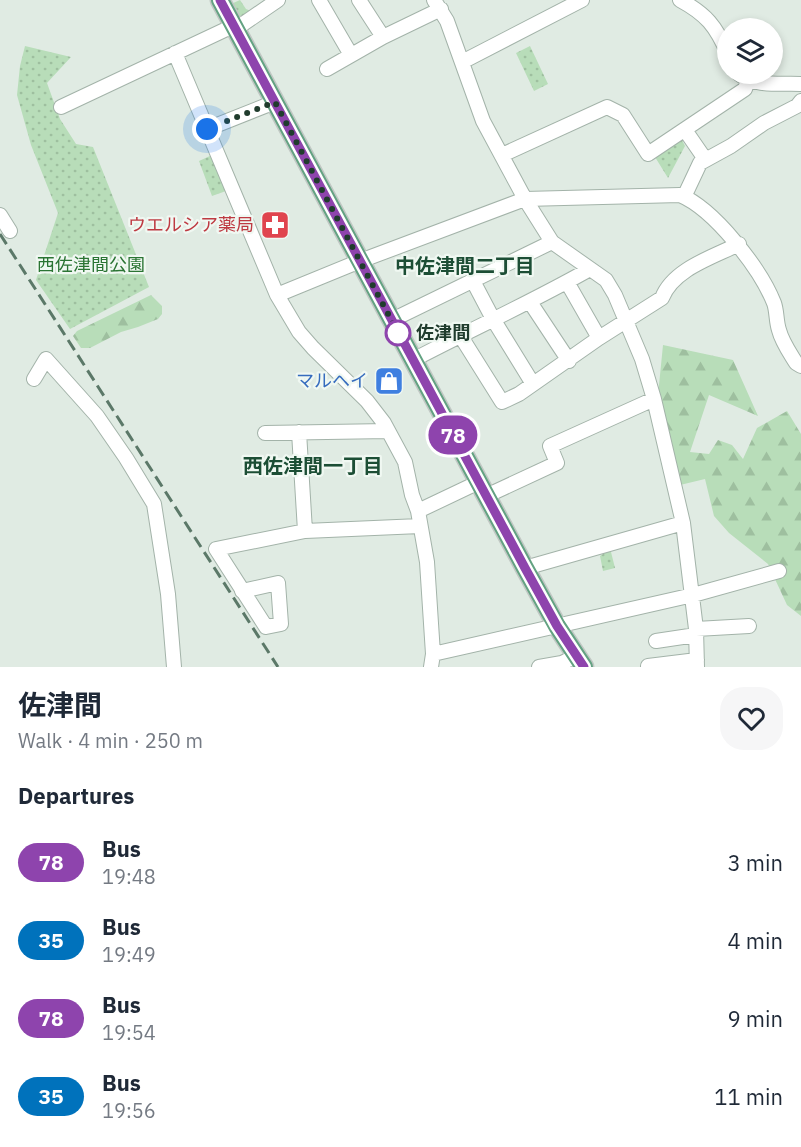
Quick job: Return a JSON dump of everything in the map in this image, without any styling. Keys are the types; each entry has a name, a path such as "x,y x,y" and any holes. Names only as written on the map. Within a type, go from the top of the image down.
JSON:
{"main road":[{"path":"220,0 482,489 557,626 580,662"}],"street":[{"path":"61,107 233,26 240,26 278,0"},
{"path":"319,0 351,55"},
{"path":"359,0 384,37"},
{"path":"462,62 582,0"},
{"path":"680,0 701,12 717,32"},
{"path":"327,69 438,5 483,121 525,199 552,242 606,280 615,295 642,359 654,399 683,523 693,595 697,663 648,666"},
{"path":"175,53 277,295 299,332 367,401 388,431 405,462 418,511 427,562 432,660 557,626 693,595 779,571"},
{"path":"783,82 801,84"},
{"path":"502,155 607,107 623,115 648,154 745,89 745,84"},
{"path":"684,197 700,163 801,101"},
{"path":"207,129 275,102"},
{"path":"685,130 705,159"},
{"path":"277,295 525,199 680,195 696,204 739,244 764,282 775,305 779,332 796,363 801,366"},
{"path":"0,215 10,231"},
{"path":"392,320 552,242"},
{"path":"460,335 502,402 519,394 599,338 662,298 677,278 690,268 739,244"},
{"path":"413,360 530,302 590,269"},
{"path":"472,281 533,384"},
{"path":"567,282 599,338"},
{"path":"530,302 568,361"},
{"path":"34,379 46,359 97,416 154,504 168,594 174,667"},
{"path":"418,511 557,463 550,446 654,399"},
{"path":"265,433 388,431"},
{"path":"299,432 305,531"},
{"path":"525,568 683,523"},
{"path":"242,591 216,549 305,531 420,526"},
{"path":"656,641 696,632 749,626"},
{"path":"539,667 580,662"}],"green space":[{"path":"240,0 246,9 253,12 241,19 238,18 231,4"},
{"name":"西佐津間公園","path":"25,46 71,57 47,83 60,119 76,144 93,147 149,287 70,329 36,280 58,213 31,145 17,95"},
{"path":"530,46 548,84 534,91 516,53"},
{"path":"682,140 685,146 668,178 655,157"},
{"path":"212,155 226,191 212,196 199,161"},
{"path":"151,295 162,306 162,314 158,319 121,332 90,348 81,348 73,336 77,331"},
{"path":"663,345 733,360 758,416 709,395 690,452 709,454 718,440 732,445 743,459 757,428 787,411 801,434 801,616 787,605 768,564 729,533 714,516 705,479 680,485 658,395"},
{"path":"610,548 615,568 603,571 600,556 603,554 602,550"}],"railway":[{"path":"0,234 278,667"}],"bus line":[{"name":"78","path":"220,0 525,568 557,626 584,667"}],"place":[{"name":"ウエルシア薬局","path":"275,225"},
{"name":"佐津間","path":"398,333"},
{"name":"マルヘイ","path":"389,381"}],"district":[{"name":"中佐津間二丁目","path":"465,266"},
{"name":"西佐津間一丁目","path":"313,466"}],"route":[{"path":"207,129 275,102 402,340 398,333"}]}
